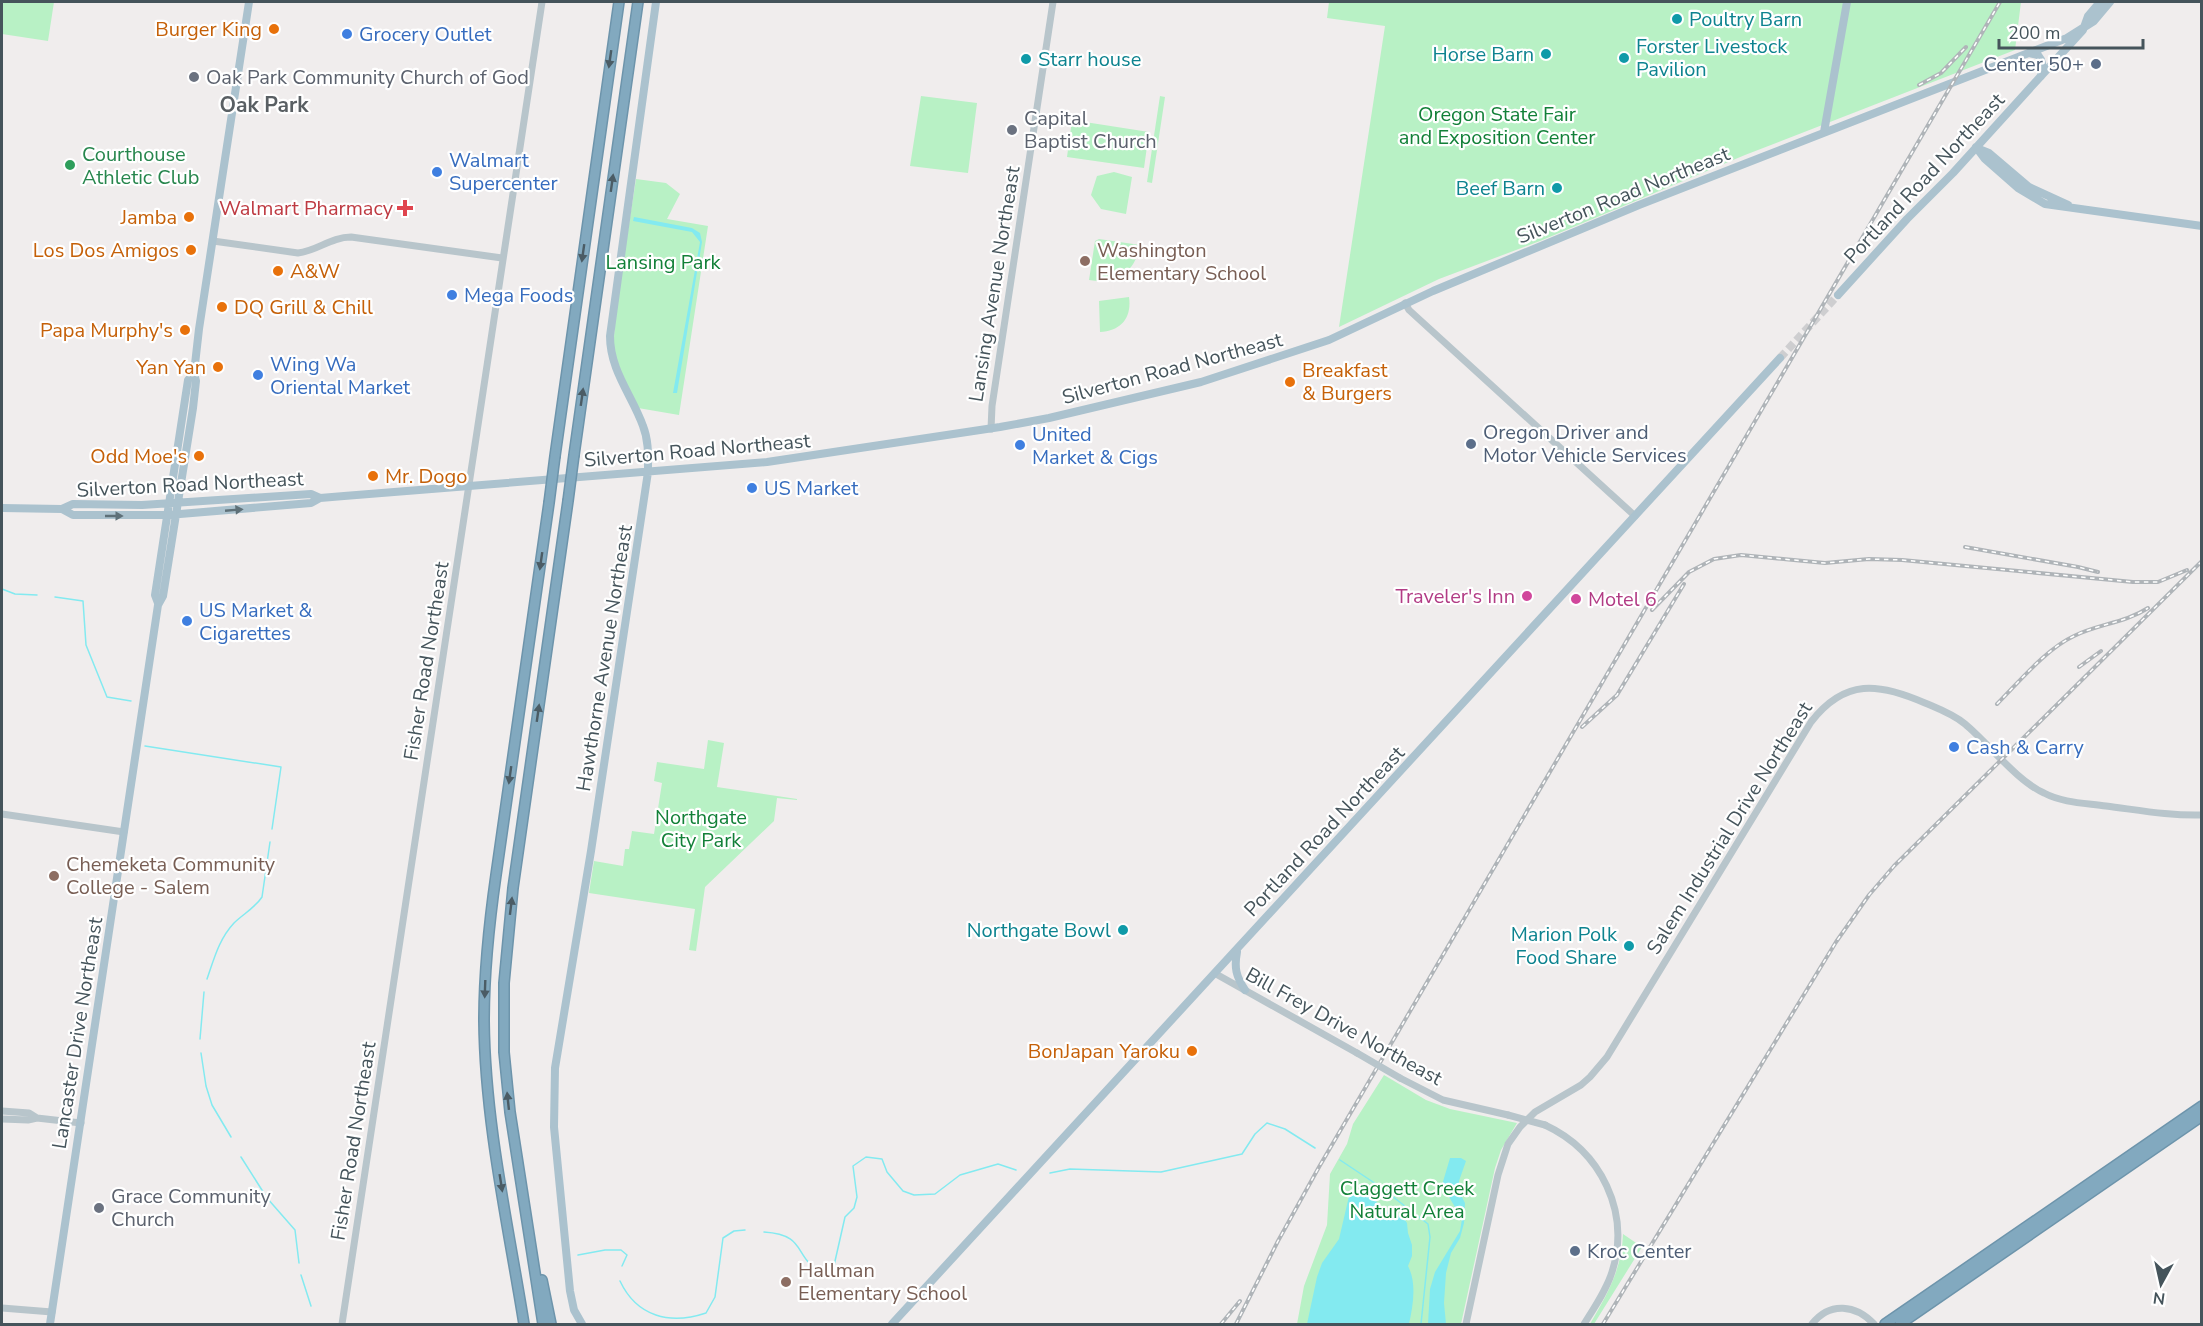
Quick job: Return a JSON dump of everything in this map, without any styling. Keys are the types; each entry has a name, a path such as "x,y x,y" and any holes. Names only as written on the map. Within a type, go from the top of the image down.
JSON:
{"highway":[{"path":"524,1324 493,1127 486,1066 484,1004 488,935 619,2"},
{"path":"543,1324 513,1140 506,1078 503,1025 507,939 638,2"},
{"path":"1885,1324 2202,1106"},
{"path":"1900,1324 2202,1116"},
{"path":"2128,1167 2202,1121"},
{"path":"513,1140 526,1190 551,1324"}],"main road":[{"name":"Lancaster Drive Northeast","path":"50,1324 158,603 155,594 190,423 196,381 194,373 249,2"},
{"name":"Hawthorne Avenue Northeast","path":"582,1324 572,1304 567,1269 554,1127 555,1068 591,851 648,472 645,432 617,374 610,344 656,2"},
{"path":"1824,132 1847,2"},
{"path":"2083,30 2088,16 2100,2"},
{"path":"2083,30 2110,2"},
{"name":"Silverton Road Northeast","path":"62,509 73,515 172,515 311,503 320,498 767,462 991,429 1092,408 1237,371 1329,340 1405,303 1639,205 2083,30"},
{"name":"Portland Road Northeast","path":"1838,295 2083,30"},
{"path":"2028,53 2034,53 2041,58 2043,65 2041,76"},
{"path":"1976,147 1985,159 2026,194 2051,205 2202,226"},
{"name":"Portland Road Northeast","path":"892,1324 1780,358"},
{"name":"Lancaster Drive Northeast","path":"174,503 188,380 194,373"},
{"path":"186,394 189,403 187,421 190,423"},
{"name":"Silverton Road Northeast","path":"2,508 62,509 73,504 174,503 311,494 320,498"},
{"path":"1237,950 1234,964 1235,974 1245,990"}],"street":[{"name":"Fisher Road Northeast","path":"342,1324 542,2"},
{"name":"Lansing Avenue Northeast","path":"991,429 990,420 1053,2"},
{"path":"213,242 298,253 311,251 336,238 351,237 502,258"},
{"path":"1405,303 1409,310 1635,516"},
{"name":"Salem Industrial Drive Northeast","path":"1466,1324 1505,1151 1517,1131 1532,1115 1575,1089 1590,1077 1607,1057 1811,722 1826,706 1842,695 1858,689 1888,689 1948,713 1964,723 2028,784 2054,798 2160,813 2202,815"},
{"path":"2,814 124,832"},
{"name":"Bill Frey Drive Northeast","path":"1216,974 1443,1100 1545,1125 1569,1138 1591,1159 1609,1189 1616,1211 1618,1244 1612,1274 1584,1324"},
{"path":"2,1111 29,1113 37,1118"},
{"path":"2,1119 37,1118 81,1123"},
{"path":"2,1308 52,1312"},
{"path":"1812,1324 1828,1312 1843,1308 1864,1314 1874,1324"}],"green space":[{"path":"2,2 54,2 48,41 2,34"},
{"name":"Oregon State Fair and Exposition Center","path":"1329,2 2021,2 2015,50 1745,155 1540,241 1439,279 1339,327 1385,26 1327,18"},
{"path":"921,96 977,103 968,173 910,166"},
{"path":"1160,96 1165,97 1152,183 1147,182"},
{"path":"1072,120 1149,132 1144,168 1067,157"},
{"path":"1114,172 1132,177 1126,214 1101,209 1091,195 1097,176"},
{"name":"Lansing Park","path":"636,179 666,183 680,194 667,219 708,226 679,415 638,408 622,380 613,351 616,308"},
{"path":"1099,239 1140,245 1134,263 1129,270 1116,279 1089,280 1095,241"},
{"path":"1129,297 1129,311 1123,322 1114,329 1100,332 1099,301"},
{"name":"Northgate City Park","path":"708,740 724,743 717,787 797,800 777,798 774,821 705,887 696,951 689,950 695,909 589,893 594,861 623,866 625,849 629,849 632,831 654,834 662,783 654,781 657,762 704,769"},
{"name":"Claggett Creek Natural Area","path":"1384,1075 1426,1100 1450,1109 1517,1123 1501,1150 1495,1168 1461,1324 1297,1324 1304,1286 1327,1225 1330,1174 1347,1144 1353,1124"},
{"path":"1623,1234 1642,1247 1594,1324 1590,1324 1617,1270"}],"water":[{"path":"634,217 692,228 700,233 702,242 677,393 673,393 700,242 692,232 633,221"},
{"path":"1450,1158 1461,1158 1466,1161 1459,1181 1460,1193 1465,1203 1464,1223 1460,1238 1451,1253 1446,1273 1444,1303 1446,1324 1428,1324 1430,1289 1435,1272 1460,1231 1462,1219 1442,1185"},
{"path":"1359,1190 1376,1201 1382,1210 1403,1217 1407,1223 1412,1245 1412,1256 1408,1266 1413,1280 1413,1302 1409,1324 1307,1324 1322,1263 1339,1239 1350,1192"}],"waterway":[{"path":"2,589 15,594 37,595"},
{"path":"55,597 83,601 86,645 107,697 131,701"},
{"path":"145,746 281,767 272,829"},
{"path":"207,979 224,936 234,923 262,897 270,842"},
{"path":"200,1039 204,992"},
{"path":"201,1053 206,1086 212,1105 231,1137"},
{"path":"1050,1173 1070,1169 1161,1172 1242,1154 1255,1134 1267,1123 1285,1129 1315,1148"},
{"path":"241,1157 267,1198 295,1230 299,1263"},
{"path":"764,1232 787,1237 794,1242 806,1260 822,1273 833,1270 845,1217 854,1208 857,1197 853,1166 866,1157 882,1159 887,1172 903,1191 914,1195 935,1194 960,1175 998,1164 1016,1170"},
{"path":"1340,1160 1379,1186 1428,1224 1430,1237 1421,1324"},
{"path":"620,1281 636,1303 656,1315 680,1318 706,1313 715,1297 723,1238 734,1231 745,1230"},
{"path":"578,1255 605,1250 621,1250 627,1255 622,1266"},
{"path":"301,1275 311,1306"}],"tunnel":[{"path":"1780,358 1838,295"}],"railway":[{"path":"1236,1324 1319,1167 2000,2"},
{"path":"1919,85 1941,73 1966,47"},
{"path":"1965,547 2098,572"},
{"path":"1652,610 1689,572 1714,559 1741,555 1825,563 1869,559 1902,560 2133,582 2158,582 2187,570"},
{"path":"1603,1324 1836,942 1869,895 1894,866 2202,561"},
{"path":"1582,727 1617,695 1684,584"},
{"path":"1997,704 2033,667 2064,642 2083,632 2130,617 2148,608"},
{"path":"2079,667 2101,651"},
{"path":"1221,1324 1240,1301"}],"place":[{"name":"Poultry Barn","path":"1677,19"},
{"name":"Burger King","path":"274,29"},
{"name":"Grocery Outlet","path":"347,34"},
{"name":"Horse Barn","path":"1546,54"},
{"name":"Forster Livestock Pavilion","path":"1624,58"},
{"name":"Starr house","path":"1026,59"},
{"name":"Center 50+","path":"2096,64"},
{"name":"Oak Park Community Church of God","path":"194,77"},
{"name":"Capital Baptist Church","path":"1012,130"},
{"name":"Courthouse Athletic Club","path":"70,165"},
{"name":"Walmart Supercenter","path":"437,172"},
{"name":"Beef Barn","path":"1557,188"},
{"name":"Walmart Pharmacy","path":"405,208"},
{"name":"Jamba","path":"189,217"},
{"name":"Los Dos Amigos","path":"191,250"},
{"name":"Washington Elementary School","path":"1085,261"},
{"name":"A&W","path":"278,271"},
{"name":"Mega Foods","path":"452,295"},
{"name":"DQ Grill & Chill","path":"222,307"},
{"name":"Papa Murphy's","path":"185,330"},
{"name":"Yan Yan","path":"218,367"},
{"name":"Wing Wa Oriental Market","path":"258,375"},
{"name":"Breakfast & Burgers","path":"1290,382"},
{"name":"Oregon Driver and Motor Vehicle Services","path":"1471,444"},
{"name":"United Market & Cigs","path":"1020,445"},
{"name":"Odd Moe's","path":"199,456"},
{"name":"Mr. Dogo","path":"373,476"},
{"name":"US Market","path":"752,488"},
{"name":"Traveler's Inn","path":"1527,596"},
{"name":"Motel 6","path":"1576,599"},
{"name":"US Market & Cigarettes","path":"187,621"},
{"name":"Cash & Carry","path":"1954,747"},
{"name":"Chemeketa Community College - Salem","path":"54,876"},
{"name":"Northgate Bowl","path":"1123,930"},
{"name":"Marion Polk Food Share","path":"1629,946"},
{"name":"BonJapan Yaroku","path":"1192,1051"},
{"name":"Grace Community Church","path":"99,1208"},
{"name":"Kroc Center","path":"1575,1251"},
{"name":"Hallman Elementary School","path":"786,1282"}],"district":[{"name":"Oak Park","path":"264,105"}]}
